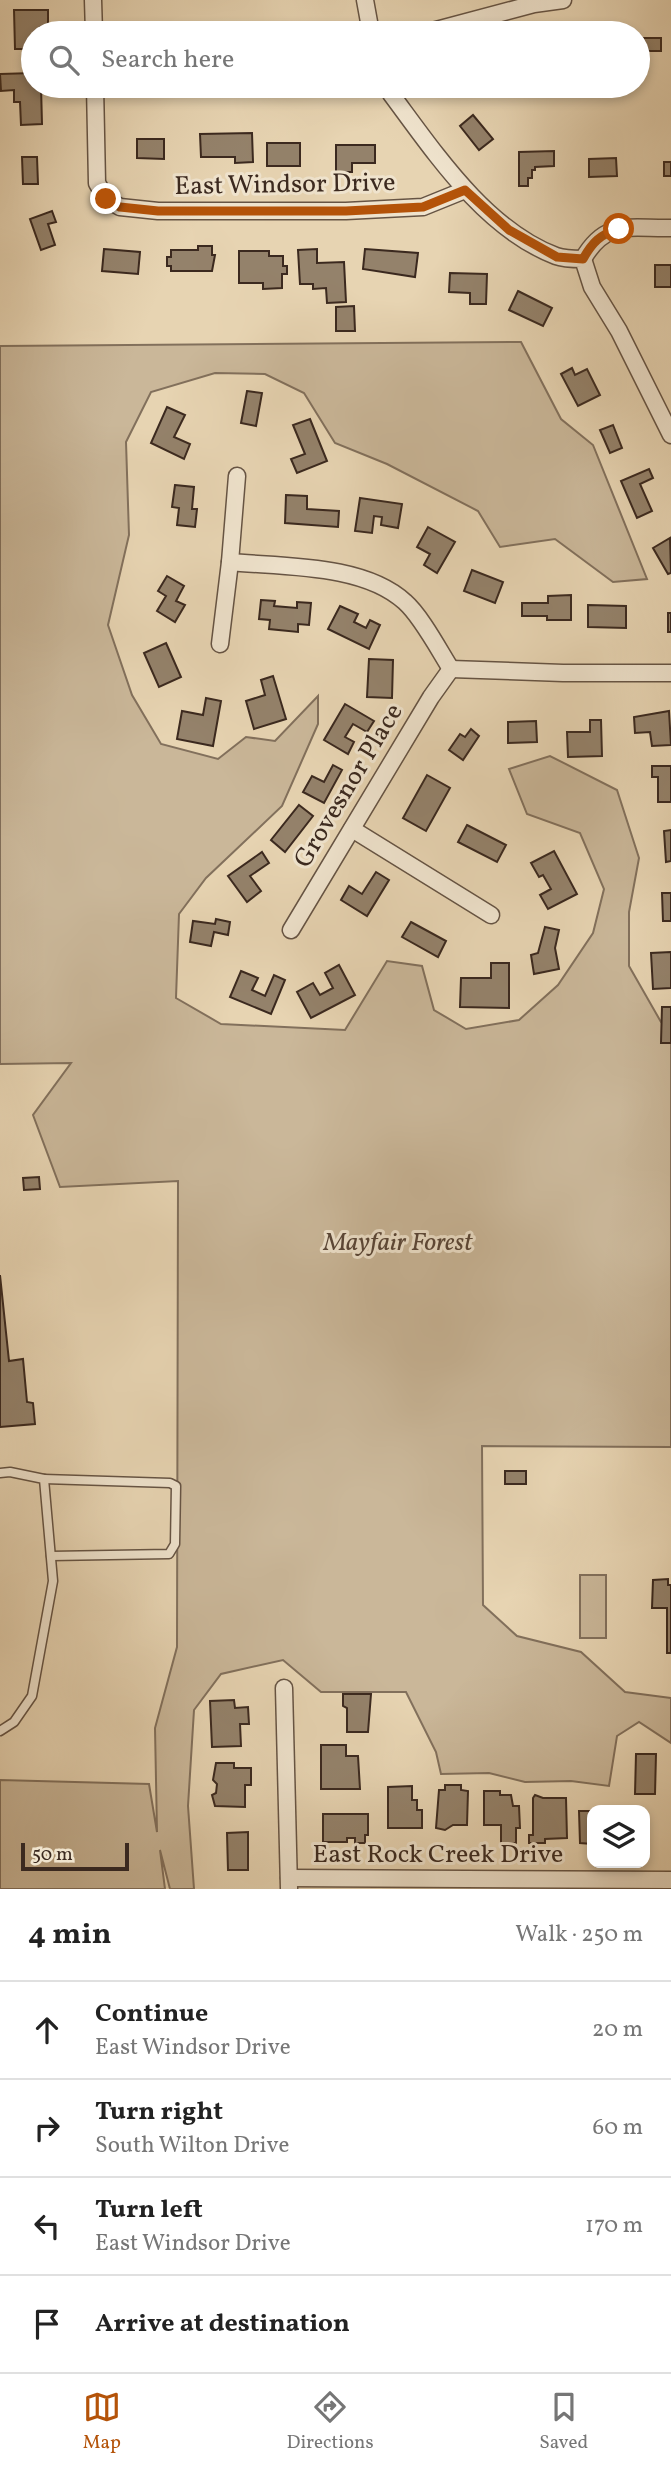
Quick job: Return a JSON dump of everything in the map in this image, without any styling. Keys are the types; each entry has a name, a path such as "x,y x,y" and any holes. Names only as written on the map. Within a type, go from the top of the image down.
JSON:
{"street":[{"path":"93,0 94,21"},
{"path":"365,0 369,21"},
{"path":"470,21 534,4 563,0"},
{"name":"East Windsor Drive","path":"95,98 97,183 106,199 120,207 158,211 346,211 423,207 465,190"},
{"path":"394,98 465,190 509,230 557,257 583,259"},
{"path":"671,228 619,229 605,232 593,242 583,259 592,287 618,331 671,435"},
{"path":"220,644 237,476"},
{"path":"230,562 319,569 376,582 406,603 451,669 671,673"},
{"name":"Grovesnor Place","path":"291,930 431,697 451,669"},
{"path":"352,829 492,915"},
{"path":"284,1688 289,1884"},
{"name":"East Rock Creek Drive","path":"289,1884 671,1880"}],"lane":[{"path":"0,1473 10,1472 44,1479 170,1483 176,1486 175,1544 170,1554 51,1556"},
{"path":"0,1731 14,1723 32,1696 53,1581 44,1479"}],"green space":[{"name":"Mayfair Forest","path":"521,342 561,419 593,445 647,579 613,582 555,539 500,547 478,511 387,464 335,443 304,393 265,374 215,373 151,392 126,442 129,535 108,625 132,695 161,744 218,759 246,737 275,741 318,696 318,724 282,806 206,878 179,914 176,998 221,1024 345,1030 387,961 422,966 434,1010 466,1029 519,1020 558,985 593,933 604,889 580,833 527,814 509,769 550,756 617,790 639,858 629,912 629,966 661,1022 671,1028 671,1447 482,1446 483,1605 517,1636 581,1652 625,1692 671,1698 671,1743 639,1722 617,1736 609,1786 571,1781 525,1782 489,1773 441,1774 436,1752 406,1692 321,1692 283,1660 221,1674 194,1710 188,1806 194,1889 170,1889 160,1850 165,1889 0,1889 0,1780 149,1784 157,1832 155,1728 177,1647 178,1181 60,1187 33,1115 71,1063 0,1064 0,346"},
{"path":"580,1575 606,1575 606,1638 580,1638"}],"building":[{"path":"14,10 48,10 48,21 21,21 21,49 15,49"},
{"path":"650,38 661,38 661,51 650,51"},
{"path":"21,73 21,98 41,98 42,124 21,125 20,102 14,102 14,90 1,91 0,74"},
{"path":"473,115 493,139 479,150 460,126"},
{"path":"252,133 253,162 235,163 235,157 201,157 200,134"},
{"path":"137,139 164,139 164,159 137,158"},
{"path":"267,143 300,143 300,166 267,166"},
{"path":"336,145 375,145 375,163 352,163 352,172 336,172"},
{"path":"554,151 554,166 535,167 535,170 532,170 532,178 528,178 528,186 519,186 519,152"},
{"path":"22,157 37,157 38,184 23,184"},
{"path":"616,158 617,176 589,177 589,159"},
{"path":"664,162 671,162 671,176 664,176"},
{"path":"52,211 56,222 48,224 55,245 41,250 30,219"},
{"path":"198,246 212,246 212,255 215,255 212,271 171,271 171,266 167,266 167,257 171,257 171,250 198,250"},
{"path":"104,249 140,252 138,274 102,271"},
{"path":"317,249 317,263 344,262 346,302 327,303 326,288 313,289 313,284 300,284 298,250"},
{"path":"365,249 418,253 415,277 363,269"},
{"path":"239,251 269,251 269,256 283,256 283,266 287,266 287,274 282,274 282,288 263,289 263,283 239,283"},
{"path":"655,265 671,265 671,287 655,287"},
{"path":"450,273 487,274 486,304 470,304 470,293 449,292"},
{"path":"518,291 552,308 543,326 509,310"},
{"path":"354,306 355,331 336,331 336,307"},
{"path":"572,368 575,375 587,369 600,395 578,406 561,374"},
{"path":"247,391 262,393 256,426 241,423"},
{"path":"167,407 185,415 174,437 190,444 184,459 151,443"},
{"path":"310,419 327,461 297,473 291,459 305,454 293,425"},
{"path":"613,425 622,448 610,453 600,430"},
{"path":"649,469 653,478 640,484 652,511 637,518 621,481"},
{"path":"175,485 194,487 192,509 197,509 195,527 177,525 179,508 172,507"},
{"path":"286,495 307,496 307,509 339,511 338,527 285,523"},
{"path":"360,498 402,504 398,528 381,525 382,517 374,516 372,533 355,531"},
{"path":"428,527 455,542 437,573 424,565 430,554 417,547"},
{"path":"670,538 671,573 668,574 653,548"},
{"path":"472,570 503,582 495,603 464,591"},
{"path":"167,576 184,586 176,601 185,605 175,622 157,611 166,596 158,591"},
{"path":"571,595 571,620 522,616 522,603 548,603 548,596"},
{"path":"261,600 275,601 274,606 297,608 297,602 311,603 309,625 298,624 298,632 269,629 270,620 259,619"},
{"path":"588,605 626,606 626,628 588,627"},
{"path":"340,606 358,614 354,622 366,628 370,620 380,625 369,649 328,629"},
{"path":"668,613 671,613 671,632 668,632"},
{"path":"166,643 181,677 159,687 144,653"},
{"path":"369,659 393,660 392,698 367,697"},
{"path":"273,676 286,719 254,729 246,701 265,695 261,680"},
{"path":"206,698 221,701 213,746 177,739 182,711 203,715"},
{"path":"345,704 374,721 367,732 353,724 345,737 354,742 348,754 324,740"},
{"path":"669,711 671,745 652,746 650,732 635,733 634,717"},
{"path":"590,720 601,720 602,756 568,757 567,732 590,732"},
{"path":"536,721 537,742 508,743 508,722"},
{"path":"471,729 479,736 463,760 449,750 460,734 465,737"},
{"path":"333,765 342,770 324,803 303,792 312,776 324,782"},
{"path":"652,766 671,766 671,802 658,802 658,777 652,777"},
{"path":"427,775 450,788 426,831 403,818"},
{"path":"299,805 313,816 285,852 271,840"},
{"path":"467,825 506,845 497,862 458,842"},
{"path":"671,830 671,861 666,862 664,831"},
{"path":"554,851 577,894 548,909 540,895 551,889 543,875 539,877 531,863"},
{"path":"262,852 269,863 250,876 261,891 247,902 228,876"},
{"path":"376,872 389,880 367,916 341,900 349,886 362,894"},
{"path":"662,893 671,893 671,921 663,921"},
{"path":"216,919 230,922 228,935 214,932 211,946 190,942 193,921 215,924"},
{"path":"411,922 446,941 438,957 402,937"},
{"path":"545,927 559,930 555,948 559,969 534,974 531,955 538,953"},
{"path":"671,952 671,988 653,989 651,953"},
{"path":"491,963 509,963 509,1008 460,1007 461,978 491,978"},
{"path":"339,965 355,995 311,1018 297,992 313,983 320,995 333,988 325,973"},
{"path":"241,971 258,978 252,990 265,996 274,975 285,980 271,1014 230,997"},
{"path":"662,1007 671,1007 671,1043 661,1043"},
{"path":"39,1177 40,1189 24,1190 23,1178"},
{"path":"0,1275 9,1361 23,1359 27,1402 33,1403 35,1424 0,1427"},
{"path":"505,1471 526,1471 526,1484 505,1484"},
{"path":"668,1579 668,1585 671,1585 671,1653 667,1653 667,1608 652,1608 653,1580"},
{"path":"343,1694 371,1694 368,1732 347,1732 347,1708 343,1706"},
{"path":"234,1700 235,1708 248,1707 249,1724 240,1724 241,1746 212,1747 210,1701"},
{"path":"321,1745 346,1745 346,1756 358,1756 360,1789 321,1789"},
{"path":"636,1754 656,1754 655,1794 635,1794"},
{"path":"216,1763 234,1763 234,1768 251,1768 251,1785 245,1785 245,1807 215,1806 212,1795 216,1793 217,1784 213,1780"},
{"path":"445,1785 461,1785 461,1790 468,1791 467,1825 453,1825 445,1830 436,1828 439,1790 445,1790"},
{"path":"412,1786 412,1800 417,1800 417,1810 422,1810 422,1828 388,1828 388,1787"},
{"path":"484,1791 500,1791 500,1795 511,1795 513,1806 519,1806 520,1828 516,1828 516,1843 501,1843 501,1825 484,1825"},
{"path":"535,1795 543,1798 566,1798 567,1838 529,1843 529,1835 533,1835"},
{"path":"579,1811 587,1811 587,1844 580,1843"},
{"path":"323,1814 368,1814 368,1835 365,1835 365,1843 355,1843 355,1838 347,1838 347,1842 323,1842"},
{"path":"248,1832 248,1870 228,1870 227,1833"}],"route":[{"path":"106,199 120,207 158,211 346,211 423,207 465,190 509,230 557,257 583,259 593,242 605,232 619,229"}]}
